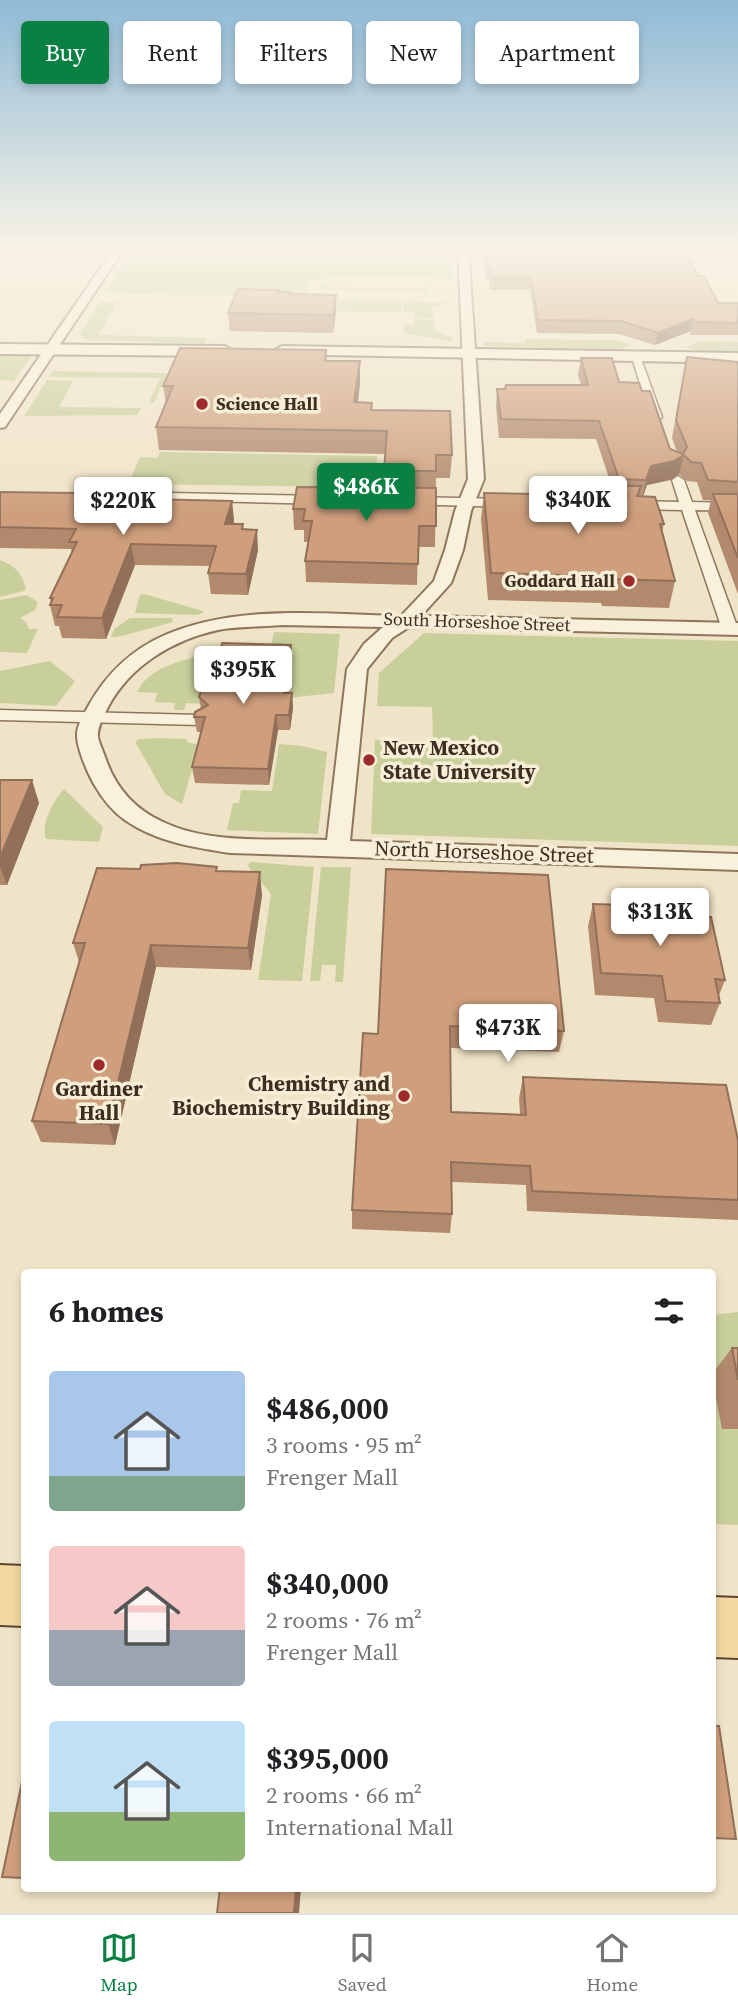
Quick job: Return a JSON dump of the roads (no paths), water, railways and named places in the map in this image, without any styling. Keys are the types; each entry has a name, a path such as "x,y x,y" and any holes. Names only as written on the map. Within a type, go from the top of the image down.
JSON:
{"main road":[{"path":"0,1595 21,1596"},
{"path":"716,1627 738,1628"}],"street":[{"path":"0,424 60,336"},
{"path":"338,846 357,669 362,659 385,634 408,620 442,583 476,479 466,336"},
{"path":"0,348 738,358"},
{"path":"635,356 659,426"},
{"path":"677,480 734,629"},
{"path":"104,496 339,500"},
{"path":"389,501 527,504"},
{"path":"624,505 738,507"},
{"path":"442,583 447,597 481,622"},
{"name":"South Horseshoe Street","path":"92,718 110,685 136,659 172,639 216,625 282,619 734,629"},
{"path":"0,715 200,720"},
{"name":"North Horseshoe Street","path":"92,718 88,735 100,775 111,794 130,813 155,828 183,838 230,845 338,846 738,862"}],"place":[{"name":"Science Hall","path":"202,404"},
{"name":"Goddard Hall","path":"629,581"},
{"name":"New Mexico State University","path":"369,760"},
{"name":"Gardiner Hall","path":"99,1065"},
{"name":"Chemistry and Biochemistry Building","path":"404,1096"}]}
